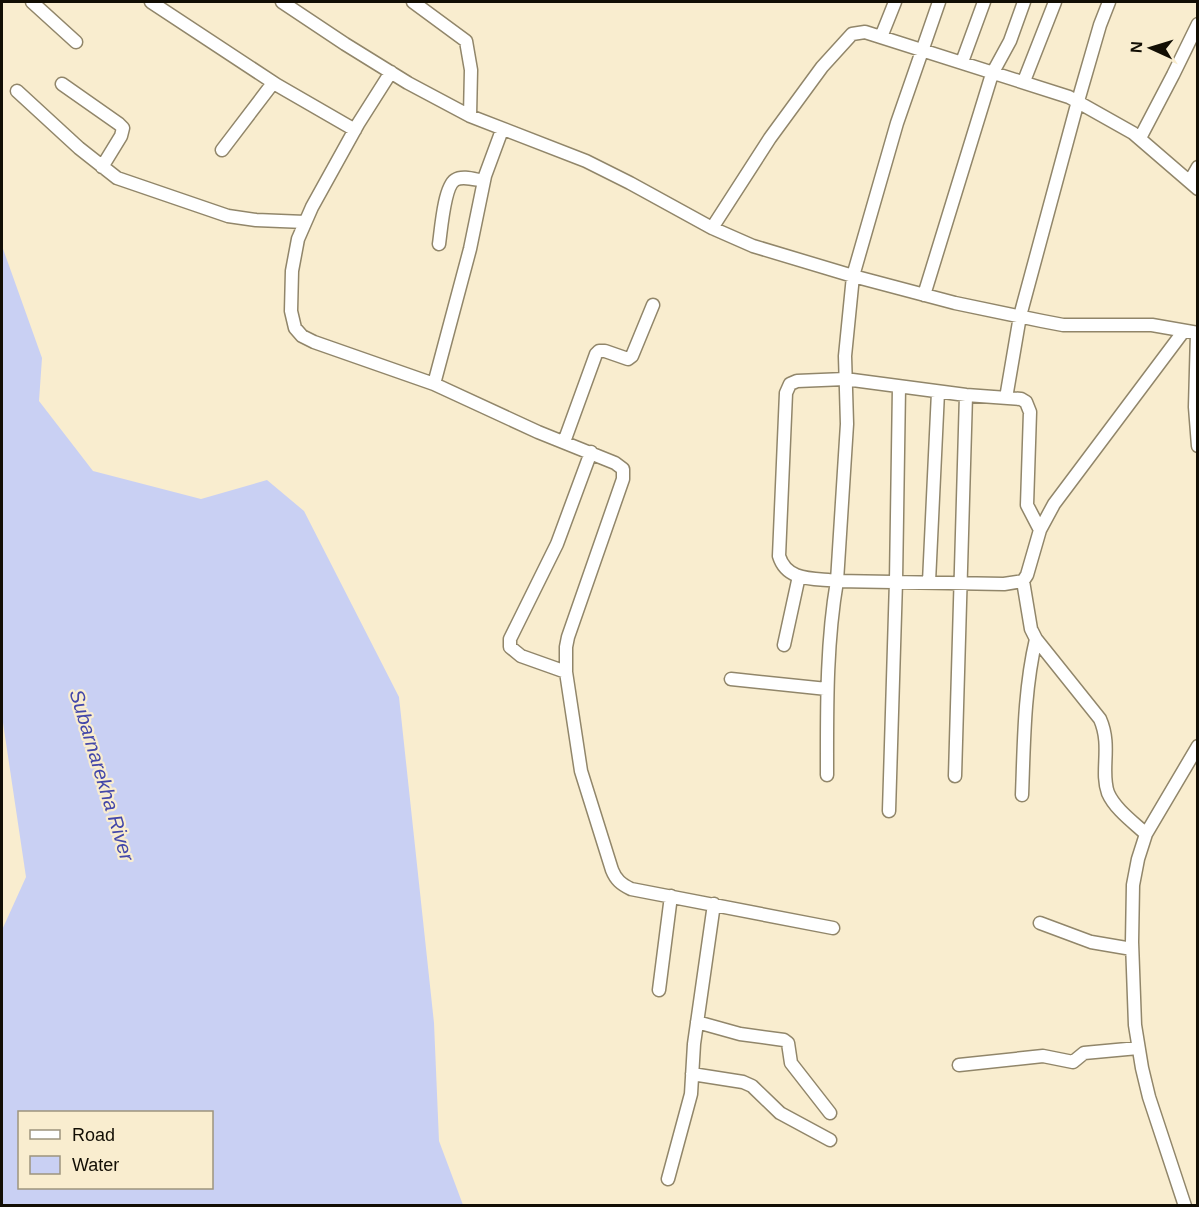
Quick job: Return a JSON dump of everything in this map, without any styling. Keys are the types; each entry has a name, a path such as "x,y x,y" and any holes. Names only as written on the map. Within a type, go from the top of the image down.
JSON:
{"street":[{"path":"32,2 76,42"},
{"path":"151,2 273,82 355,130"},
{"path":"282,2 391,72 470,116 586,161 712,228 779,255 924,295 1063,325 1152,325 1197,333 1195,408 1197,446"},
{"path":"413,2 466,41 471,70 470,116"},
{"path":"881,37 896,2"},
{"path":"827,775 827,689 832,611 837,581 847,424 844,356 853,276 897,123 939,2"},
{"path":"962,62 984,2"},
{"path":"924,295 992,74 1010,41 1024,2"},
{"path":"1024,81 1055,2"},
{"path":"1006,398 1020,316 1078,101 1100,24 1109,2"},
{"path":"1140,138 1197,24"},
{"path":"712,228 770,138 845,40 857,32 865,32 962,62 992,74 1024,81 1078,101 1140,138 1194,185"},
{"path":"391,72 355,130 298,239 292,271 291,311 295,328 302,336 314,342 434,384 620,465 625,473 566,647 566,672 581,771 616,879 631,889 833,928"},
{"path":"222,150 273,82"},
{"path":"62,84 123,128 121,136 102,167"},
{"path":"17,91 79,148 117,178 228,216 256,220 305,222"},
{"path":"434,384 470,249 484,181 502,130"},
{"path":"1194,185 1197,167"},
{"path":"439,244 450,185 459,178 484,181"},
{"path":"564,442 596,354 605,351 628,359 653,305"},
{"path":"1146,834 1117,806 1108,792 1105,730 1100,719 1036,639 1031,629 1023,581 1027,575 1040,530 1054,504 1183,332"},
{"path":"1023,581 1004,584 837,581 799,576 786,571 779,555 786,393 790,384 797,381 845,379 938,392 1021,399 1030,408 1027,505 1040,530"},
{"path":"889,811 899,387"},
{"path":"929,582 938,392"},
{"path":"955,776 966,395"},
{"path":"566,672 520,656 510,646 510,639 557,544 591,452"},
{"path":"784,645 799,576"},
{"path":"1022,795 1027,690 1036,639"},
{"path":"731,679 827,689"},
{"path":"1185,1206 1149,1098 1138,1048 1132,949 1133,885 1146,834 1197,746"},
{"path":"659,990 671,896"},
{"path":"668,1179 687,1109 714,904"},
{"path":"1040,923 1091,942 1132,949"},
{"path":"697,1022 740,1034 784,1040 788,1043 791,1063 830,1113"},
{"path":"959,1065 1043,1056 1073,1062 1087,1053 1138,1048"},
{"path":"692,1074 743,1082 752,1086 780,1113 830,1140"}],"water":[{"name":"Subarnarekha River","path":"2,246 42,358 39,401 93,471 201,499 267,480 304,511 399,697 434,1023 439,1141 463,1205 2,1205 2,930 26,877 2,716"}]}
